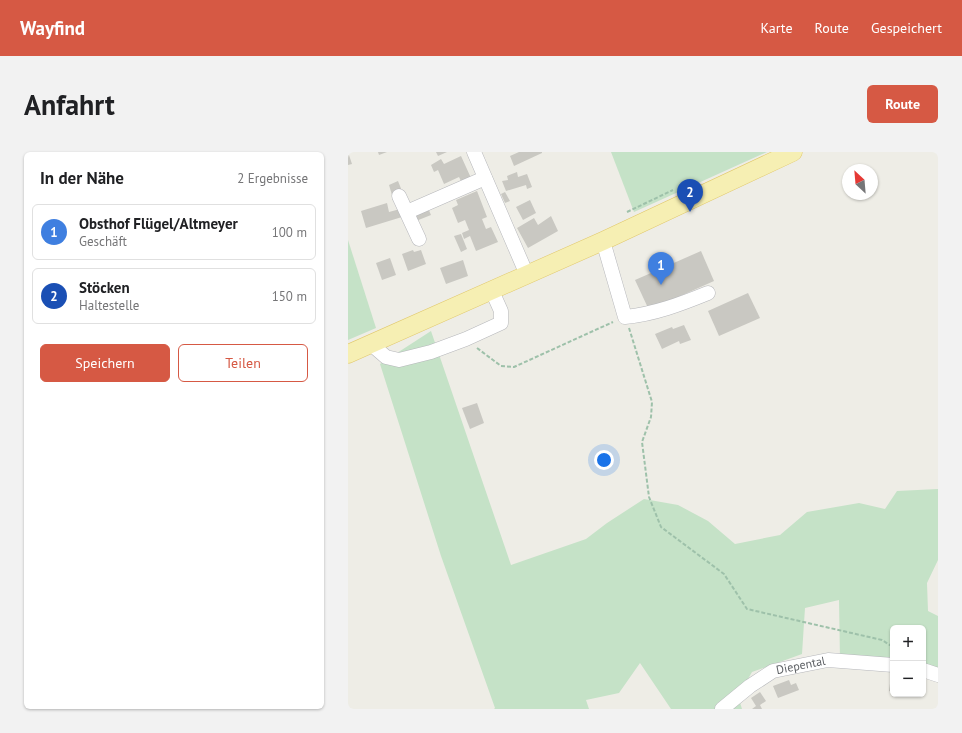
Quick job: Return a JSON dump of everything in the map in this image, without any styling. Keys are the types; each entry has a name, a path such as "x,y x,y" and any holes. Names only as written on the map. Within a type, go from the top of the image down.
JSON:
{"main road":[{"path":"348,354 603,241 793,152"}],"street":[{"path":"474,152 527,275"},
{"path":"407,212 485,178"},
{"path":"399,196 419,239"},
{"path":"603,241 625,317 643,315 664,310 708,293"},
{"path":"371,344 386,357 399,360 431,352 466,339 501,323 501,311 492,291"},
{"name":"Diepental","path":"722,709 750,686 773,671 828,660 890,665"},
{"path":"926,671 938,675"}],"path":[{"path":"466,339 501,366 514,367 625,317 652,402 651,416 642,442 649,497 661,527 724,574 747,609 882,640 890,645"}],"green space":[{"path":"611,152 767,152 634,212"},
{"path":"348,240 376,328 348,340"},
{"path":"431,331 511,565 586,539 607,523 644,499 678,505 708,521 735,544 780,535 807,512 859,503 885,509 897,491 938,489 938,560 927,583 928,611 938,616 938,676 926,670 926,625 890,625 890,661 840,660 839,600 805,608 802,654 752,672 738,696 742,709 671,709 640,663 619,693 586,700 589,709 494,709 495,708 441,556 380,364"}],"building":[{"path":"348,152 352,164 348,165"},
{"path":"378,152 387,152 379,155"},
{"path":"436,152 447,152 438,156"},
{"path":"519,152 542,153 514,166 510,156"},
{"path":"461,156 471,178 462,183 459,177 444,184 438,170 434,172 431,165 441,159 444,164"},
{"path":"517,172 518,177 527,174 532,187 527,189 526,185 506,191 502,181 508,180 507,176"},
{"path":"398,181 402,191 392,195 389,185"},
{"path":"477,191 487,217 482,219 486,229 491,227 498,242 476,251 470,236 464,239 462,233 469,230 465,220 458,223 452,208 458,205 456,200"},
{"path":"505,192 510,201 505,203 501,194"},
{"path":"530,200 536,213 523,220 516,207"},
{"path":"387,203 389,212 400,209 402,217 366,228 361,211"},
{"path":"428,208 431,215 416,221 413,215"},
{"path":"551,216 558,231 528,248 517,228 534,218 538,225"},
{"path":"461,234 467,249 461,252 454,236"},
{"path":"413,250 414,252 421,250 426,264 408,271 402,254"},
{"path":"701,251 714,281 649,310 635,280"},
{"path":"390,258 396,275 382,280 376,263"},
{"path":"463,260 468,276 446,284 440,268"},
{"path":"748,293 760,318 719,336 708,311"},
{"path":"684,325 691,340 680,344 679,341 662,349 655,334 672,327 673,329"},
{"path":"477,403 484,423 470,429 462,408"},
{"path":"789,680 791,685 796,683 799,690 778,698 773,686"},
{"path":"760,692 766,701 760,705 762,709 752,709 756,706 751,698"}],"place":[{"name":"Stöcken","path":"690,212"},
{"name":"Obsthof Flügel/Altmeyer","path":"661,285"}]}
